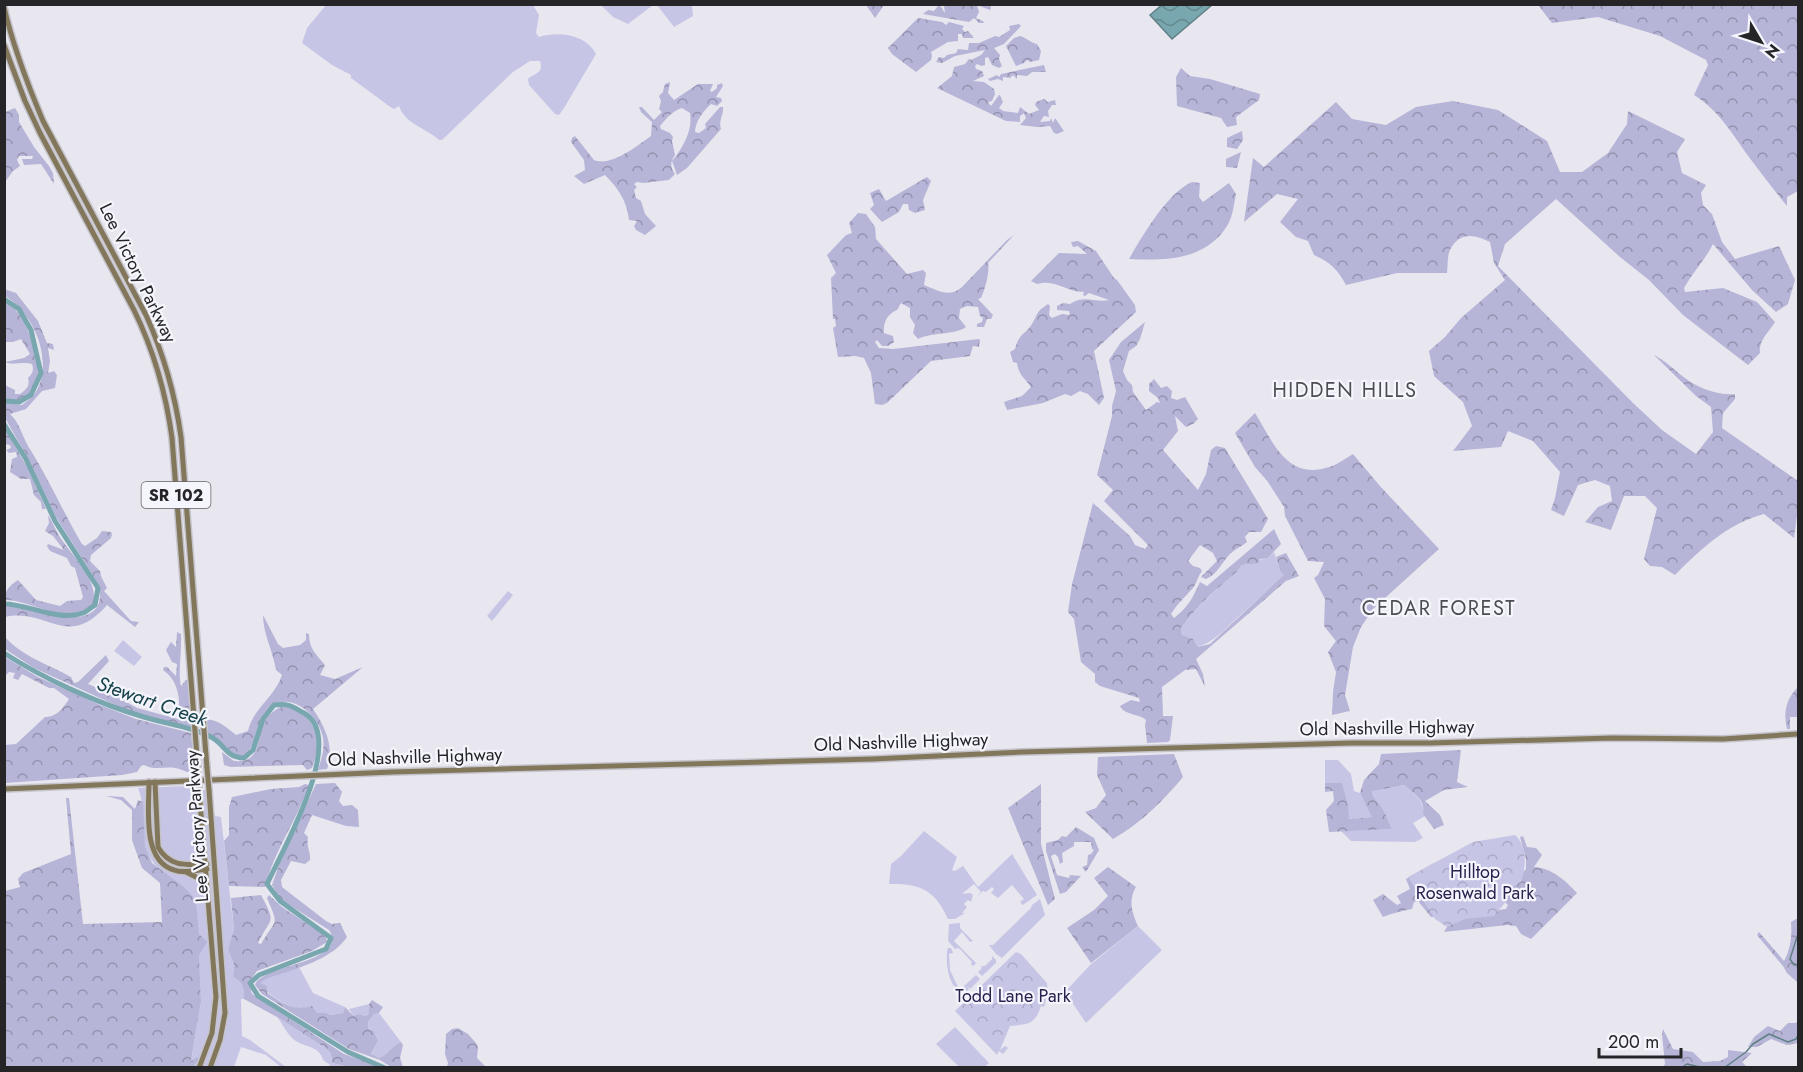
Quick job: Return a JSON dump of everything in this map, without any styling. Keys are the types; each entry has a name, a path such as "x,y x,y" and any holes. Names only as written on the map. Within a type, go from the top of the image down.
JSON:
{"main road":[{"name":"Lee Victory Parkway","path":"4,7 15,48 43,121 146,315 160,347 175,397 181,437 225,1012 220,1040 210,1068"},
{"name":"Lee Victory Parkway","path":"4,45 30,113 137,317 161,380 168,407 200,790 215,1006 212,1033 200,1068"},
{"name":"Old Nashville Highway","path":"4,789 320,775 873,759 1134,748 1612,738 1722,739 1798,734"},
{"path":"152,782 158,847 169,861 205,867"},
{"path":"152,782 150,844 155,856 163,866 200,879 207,892"},
{"path":"190,865 199,859 201,853 201,815"},
{"path":"183,872 214,866"}],"green space":[{"path":"866,4 884,5 875,18"},
{"path":"326,5 533,5 539,15 536,33 539,37 562,34 578,38 591,47 596,54 564,108 559,115 555,114 529,85 528,79 541,68 540,61 530,61 513,72 442,140 411,122 399,106 394,109 389,106 351,78 351,75 332,65 302,43 307,28"},
{"path":"601,5 653,5 628,24 613,17"},
{"path":"657,5 699,5 692,6 693,16 674,27"},
{"path":"944,5 977,5 979,12 976,18 984,23 979,23 974,18 969,22 923,14 928,10 934,11 938,6 945,13"},
{"path":"977,5 990,5 991,8 990,10"},
{"path":"1538,5 1798,5 1798,191 1787,197 1787,206 1719,117 1694,95 1708,65 1706,60 1660,36 1598,17 1552,23"},
{"path":"918,18 942,22 946,25 949,22 964,26 962,29 965,32 968,31 974,38 963,38 962,34 958,34 958,41 948,42 931,52 931,60 916,72 892,54 888,48"},
{"path":"1019,24 1021,26 1004,44 994,48 1000,55 1002,66 999,68 992,65 988,57 985,58 985,65 975,66 976,69 982,71 984,76 973,81 984,82 994,89 995,94 992,101 988,102 991,106 1000,95 1003,102 999,108 1003,111 1018,113 1020,107 1029,114 1039,110 1035,105 1036,102 1044,99 1048,102 1055,100 1056,105 1052,105 1048,111 1049,117 1044,116 1040,122 1050,121 1051,118 1053,123 1055,118 1064,131 1057,134 1050,126 1020,125 1026,118 1024,113 1020,116 1020,122 1006,121 937,88 952,76 954,67 965,64 969,59 981,55 985,50 955,56 942,63 936,62 939,57 944,58 956,53 958,49 968,50 969,43 979,43 995,36 999,37 1010,30 1009,26"},
{"path":"1020,36 1037,44 1041,51 1039,60 1030,62 1027,60 1016,66 1006,46 1014,38"},
{"path":"1044,65 1046,72 1032,72 1027,76 1017,75 1017,79 1013,75 1010,78 1003,77 1003,81 988,79 997,75 999,77 1001,74"},
{"path":"1181,68 1190,76 1210,79 1260,94 1259,100 1236,117 1237,125 1227,127 1221,118 1177,106 1176,77"},
{"path":"670,82 668,93 674,100 698,84 713,84 710,91 712,92 717,85 722,83 723,86 716,97 721,98 722,101 717,106 711,104 705,110 698,121 695,132 699,133 706,128 705,124 720,107 723,107 721,129 687,168 677,175 672,161 686,138 690,126 690,113 682,108 678,109 660,126 673,137 675,155 672,160 671,164 675,174 669,180 634,184 637,187 634,190 636,198 641,201 645,214 656,226 645,235 636,230 634,226 637,221 629,220 621,195 605,175 584,184 574,176 585,170 584,160 571,142 575,136 594,160 601,161 608,161 631,150 651,136 652,122 639,107 642,107 654,120 662,112 659,109 661,101 659,96 665,84"},
{"path":"1453,101 1498,110 1547,141 1560,172 1582,172 1608,153 1627,124 1628,111 1685,139 1677,152 1682,173 1706,185 1701,193 1703,205 1712,214 1722,242 1735,259 1779,246 1795,280 1788,304 1776,312 1752,290 1713,244 1684,288 1685,292 1723,288 1757,302 1775,322 1762,341 1760,353 1748,365 1683,315 1649,280 1556,199 1505,244 1498,266 1633,403 1662,430 1696,454 1713,432 1711,407 1696,396 1654,355 1696,385 1716,392 1735,394 1735,399 1723,413 1722,428 1798,481 1798,508 1794,538 1764,514 1751,518 1715,539 1675,575 1662,567 1650,566 1644,559 1657,508 1645,496 1624,496 1611,530 1585,522 1598,507 1612,501 1610,486 1595,480 1578,485 1564,516 1551,510 1560,472 1533,441 1508,431 1501,447 1453,451 1472,426 1463,402 1434,376 1429,351 1461,318 1505,280 1494,263 1490,242 1474,236 1459,239 1450,251 1447,273 1397,273 1346,285 1333,267 1314,255 1308,241 1296,237 1280,222 1298,199 1277,194 1244,222 1253,158 1264,167 1336,102 1352,119 1386,125 1416,107"},
{"path":"15,108 19,115 19,122 53,173 54,184 41,164 24,165 22,159 32,159 33,156 19,156 17,160 20,166 5,182 5,112"},
{"path":"1242,131 1243,140 1237,149 1227,147 1227,138"},
{"path":"1241,152 1237,168 1226,167 1226,159"},
{"path":"927,177 931,181 923,200 925,210 915,213 909,210 908,204 903,204 899,212 882,222 870,209 874,205 870,193 879,189 886,201"},
{"path":"1192,182 1200,183 1199,197 1203,202 1229,183 1236,194 1231,218 1218,237 1208,246 1184,256 1129,259 1148,227 1165,205 1183,187"},
{"path":"858,213 866,214 875,227 876,239 907,274 923,270 926,273 924,285 948,293 962,287 1014,235 988,263 986,285 981,298 978,299 993,315 991,319 987,319 984,327 977,327 983,318 980,316 978,307 967,306 960,309 959,318 966,327 918,339 913,333 915,325 910,317 910,308 901,303 897,310 888,316 884,333 893,336 894,342 888,346 882,346 877,340 875,342 879,348 893,349 980,340 979,347 973,346 970,356 931,361 887,403 882,405 875,404 871,373 864,358 838,357 833,328 836,326 835,319 833,319 831,278 836,273 827,255 846,235 852,233 849,223"},
{"path":"1078,241 1096,251 1135,305 1136,312 1094,351 1104,398 1099,405 1088,394 1080,391 1071,396 1065,394 1043,403 1007,410 1004,402 1022,396 1031,387 1020,373 1017,363 1013,362 1010,352 1015,349 1020,337 1040,311 1048,304 1050,306 1049,315 1052,318 1062,314 1070,315 1069,311 1057,310 1057,306 1063,303 1070,304 1085,299 1109,300 1089,293 1085,296 1084,292 1056,284 1037,284 1031,281 1059,253 1087,254 1078,246 1073,247 1071,242"},
{"path":"4,289 16,293 38,321 47,343 53,344 54,350 48,348 50,361 48,373 54,371 57,375 55,388 42,391 26,409 10,414 82,544 85,546 97,538 102,531 111,532 111,538 91,555 90,561 100,571 107,588 104,591 131,621 139,622 135,627 107,605 93,618 80,625 68,626 20,615 5,617 5,606 54,616 81,616 91,613 98,605 100,595 95,579 56,517 30,462 5,418 5,403 22,405 35,394 41,380 43,366 42,352 32,326 25,314 5,296"},
{"path":"5,302 16,310 30,334 37,362 36,387 30,395 17,400 5,399 5,385 15,390 15,394 20,394 29,383 28,378 33,368 29,363 5,362 24,358 30,354 21,339 5,342"},
{"path":"1145,322 1140,339 1129,351 1123,371 1132,385 1133,392 1146,410 1157,402 1160,403 1158,398 1149,391 1149,384 1154,379 1161,388 1167,386 1172,391 1171,398 1177,400 1185,397 1198,419 1186,427 1175,416 1178,431 1163,450 1198,490 1206,474 1211,450 1216,446 1225,448 1268,519 1261,532 1249,532 1245,537 1247,542 1232,552 1206,579 1201,577 1217,561 1213,553 1200,545 1188,561 1202,571 1193,588 1171,614 1174,618 1183,610 1200,582 1207,586 1274,529 1281,544 1268,558 1260,559 1258,563 1242,565 1194,612 1181,628 1182,635 1193,639 1198,647 1210,644 1284,575 1280,571 1276,557 1286,553 1299,576 1286,581 1196,659 1203,674 1205,687 1196,669 1185,670 1162,687 1163,716 1173,716 1170,740 1147,743 1146,720 1125,711 1120,706 1131,700 1140,702 1139,698 1100,686 1095,682 1095,674 1081,662 1074,619 1068,612 1072,584 1093,503 1130,536 1135,545 1145,549 1148,545 1104,501 1113,490 1097,475 1116,391 1109,360 1121,342"},
{"path":"1255,413 1275,447 1292,464 1302,469 1314,470 1329,467 1353,454 1439,549 1374,608 1361,627 1353,647 1345,695 1350,711 1332,715 1336,672 1328,652 1336,641 1324,626 1325,599 1314,578 1318,575 1324,562 1308,561 1285,516 1284,507 1255,467 1235,433"},
{"path":"4,427 29,470 46,509 42,509 41,502 34,495 30,479 21,479 10,472 12,459 17,457 16,452 9,453 6,450 11,448 10,445 5,444"},
{"path":"48,515 60,537 86,572 93,590 92,608 66,614 5,600 8,588 18,580 36,600 60,606 67,601 81,600 83,597 75,568 71,566 67,558 50,551 47,546 48,544 64,550 53,536 45,531 49,523"},
{"path":"1274,552 1280,571 1285,575 1223,631 1211,641 1198,647 1193,639 1182,635 1181,628 1189,617 1242,565 1268,558"},
{"path":"508,591 513,595 492,621 487,616"},
{"path":"263,615 278,644 283,648 300,645 306,640 306,633 309,634 312,648 325,665 320,675 335,679 363,667 313,709 328,738 330,753 327,769 318,770 323,747 321,730 310,714 295,704 278,703 270,708 261,720 252,745 245,756 235,754 208,734 207,719 219,723 236,735 248,731 254,716 279,683 282,675 276,670"},
{"path":"177,632 181,634 181,686 188,680 191,728 124,709 34,668 5,649 5,637 28,655 71,677 74,683 78,682 106,655 109,661 88,684 137,708 178,719 178,692 173,680 163,670 167,667 176,676 177,664 172,662 166,650 171,642 176,647"},
{"path":"123,640 142,657 134,666 114,651"},
{"path":"5,657 38,677 100,705 136,719 191,733 195,773 175,768 152,768 144,765 137,772 122,775 5,783 5,745 16,744 45,717 53,716 59,711 69,699 54,688 49,688 22,674 18,680 13,678 15,673 9,672 5,676"},
{"path":"1798,687 1798,717 1790,717 1790,729 1787,729 1786,706"},
{"path":"284,706 304,715 314,730 317,747 312,768 307,770 303,765 231,767 224,765 222,752 234,761 246,760 252,755 266,720 272,712"},
{"path":"1461,750 1457,782 1468,787 1444,790 1425,801 1440,815 1444,825 1434,829 1423,814 1421,801 1404,785 1372,791 1392,829 1329,832 1326,810 1334,801 1333,791 1325,792 1325,783 1342,783 1349,819 1372,817 1360,793 1364,780 1379,764 1381,754"},
{"path":"1174,754 1183,777 1151,811 1123,833 1113,839 1085,812 1096,808 1106,795 1097,775 1098,757"},
{"path":"1325,760 1338,760 1351,774 1354,791 1360,793 1373,817 1348,819 1348,806 1325,783"},
{"path":"335,783 342,792 339,801 343,806 352,805 358,810 359,827 346,826 312,815 304,833 308,837 310,860 305,864 291,861 281,880 282,887 326,921 332,924 340,923 347,937 336,949 322,958 270,977 260,983 267,986 267,993 288,1006 305,1008 312,1006 317,1013 330,1015 343,1013 345,1007 354,1016 358,1014 366,1016 372,1000 383,1007 368,1022 368,1028 374,1031 378,1041 371,1054 379,1058 401,1042 403,1045 400,1058 403,1067 391,1067 380,1060 349,1049 262,994 255,985 261,978 272,972 302,962 327,950 332,941 329,930 280,899 272,885 280,862 316,784"},
{"path":"1041,784 1041,844 1055,899 1048,905 1008,808"},
{"path":"309,785 304,798 274,861 265,887 229,886 224,841 229,835 229,807 232,797 271,789 299,787"},
{"path":"1404,785 1416,795 1422,806 1425,816 1413,823 1423,838 1415,842 1351,841 1341,831 1392,829 1383,809 1373,796 1372,790"},
{"path":"188,786 199,790 209,790 211,815 221,817 234,930 228,950 234,964 233,977 241,983 244,992 244,999 241,999 242,1036 286,1067 281,1067 266,1055 241,1047 234,1067 192,1067 198,1061 191,1062 201,1002 196,900 166,876 152,861 145,845 142,803 138,788"},
{"path":"106,796 123,797 135,809 138,800 143,802 145,846 152,863 185,888 196,900 199,934 207,942 199,955 201,1002 191,1061 198,1057 198,1061 192,1068 5,1067 5,891 20,887 18,879 23,873 71,854 66,798 69,798 83,924 162,922 160,883 142,868 132,840 132,810 121,800"},
{"path":"1076,827 1094,838 1099,850 1086,872 1082,867 1087,865 1088,855 1094,850 1091,842 1074,842 1074,846 1062,853 1063,862 1060,864 1055,854 1051,856 1057,875 1069,878 1070,875 1081,876 1066,892 1060,894 1046,851 1046,843 1058,840 1062,836 1066,837"},
{"path":"924,831 957,857 952,870 955,871 963,866 978,887 1012,854 1037,895 1023,905 1020,902 1024,899 1012,885 998,898 991,893 994,889 992,887 986,892 983,891 976,898 981,892 974,884 962,894 973,895 971,902 968,900 964,904 967,907 962,913 965,913 955,919 948,919 938,901 925,890 909,885 889,884 891,864"},
{"name":"Hilltop Rosenwald Park","path":"1515,835 1524,851 1523,876 1521,882 1511,888 1508,899 1494,916 1465,919 1447,927 1435,919 1408,877 1473,842"},
{"path":"1523,836 1527,847 1536,848 1542,855 1534,867 1553,873 1577,893 1531,939 1521,934 1516,926 1507,925 1444,932 1450,922 1483,912 1506,909 1508,905 1504,901 1506,891 1526,869 1526,859 1520,837"},
{"path":"1434,863 1434,917 1431,917 1418,901 1414,902 1412,909 1383,917 1373,900 1383,894 1397,905 1401,903 1397,896 1410,889 1406,879"},
{"path":"1108,867 1136,887 1132,897 1132,906 1138,926 1091,963 1067,928 1094,910 1108,896 1094,878"},
{"path":"261,895 271,916 258,943 261,944 275,918 267,898 269,895 282,907 321,933 327,942 312,951 257,971 249,982 252,994 344,1054 381,1067 349,1067 332,1063 331,1054 327,1049 244,999 242,986 233,977 234,964 228,950 234,930 231,898"},
{"path":"1040,899 1045,915 1002,958 996,954 989,945 993,945"},
{"path":"1798,918 1798,983 1787,973 1757,935 1759,932 1784,961 1790,942 1791,922"},
{"path":"960,923 960,928 973,941 970,942 962,932 954,941 976,963 973,966 960,949 955,949 948,941 949,924"},
{"path":"1138,926 1162,950 1086,1023 1065,992 1090,965"},
{"path":"951,948 953,953 949,954 950,970 958,987 963,987 976,975 980,979 970,989 967,986 969,990 965,994 955,987 949,976 947,951"},
{"name":"Todd Lane Park","path":"1016,952 1021,954 1047,983 1048,993 1044,1007 1041,1006 1033,1021 1010,1026 1000,1050 1005,1046 1008,1048 1003,1054 999,1051 997,1055 955,1011"},
{"path":"992,956 996,963 982,976 978,972 981,966 985,966"},
{"path":"299,967 313,993 345,1007 343,1013 329,1015 317,1013 312,1007 288,1006 267,992 267,986 259,983 266,978"},
{"path":"369,1004 369,1013 366,1016 358,1014 354,1016 349,1009"},
{"path":"379,1013 401,1042 379,1058 371,1055 378,1041 374,1031 367,1027 374,1014"},
{"path":"277,1017 327,1049 331,1054 332,1063 349,1067 329,1067 330,1065 323,1060 318,1051 292,1038"},
{"path":"1798,1020 1798,1043 1787,1045 1771,1039 1757,1047 1748,1047 1754,1037 1768,1026 1780,1031 1788,1023 1796,1023"},
{"path":"955,1027 989,1063 985,1067 959,1067 936,1044"},
{"path":"458,1028 476,1043 477,1058 486,1067 447,1067 446,1034"},
{"path":"1663,1029 1673,1049 1693,1052 1703,1062 1720,1061 1728,1057 1728,1050 1752,1053 1742,1062 1747,1067 1663,1067 1665,1064"}],"water":[{"path":"1163,4 1212,5 1172,39 1150,15"}],"waterway":[{"name":"Stewart Creek","path":"4,299 19,309 31,330 41,373 31,395 19,402 4,401"},
{"name":"Stewart Creek","path":"4,424 26,459 55,521 98,588 95,605 85,612 73,615 54,614 4,604"},
{"name":"Stewart Creek","path":"4,653 36,672 90,698 127,712 203,733 238,757 244,758 253,750 263,719 274,705 290,706 304,713 316,726 319,746 316,769 308,795 267,884 280,901 331,938 326,949 259,975 250,983 258,996 348,1052 385,1068"},
{"path":"1798,934 1790,959 1794,965 1798,964"},
{"path":"1724,1068 1769,1034 1788,1042 1796,1039 1798,1035"},
{"path":"1681,1068 1687,1064 1704,1068"}],"district":[{"name":"HIDDEN HILLS","path":"1345,390"},
{"name":"CEDAR FOREST","path":"1439,608"}]}
